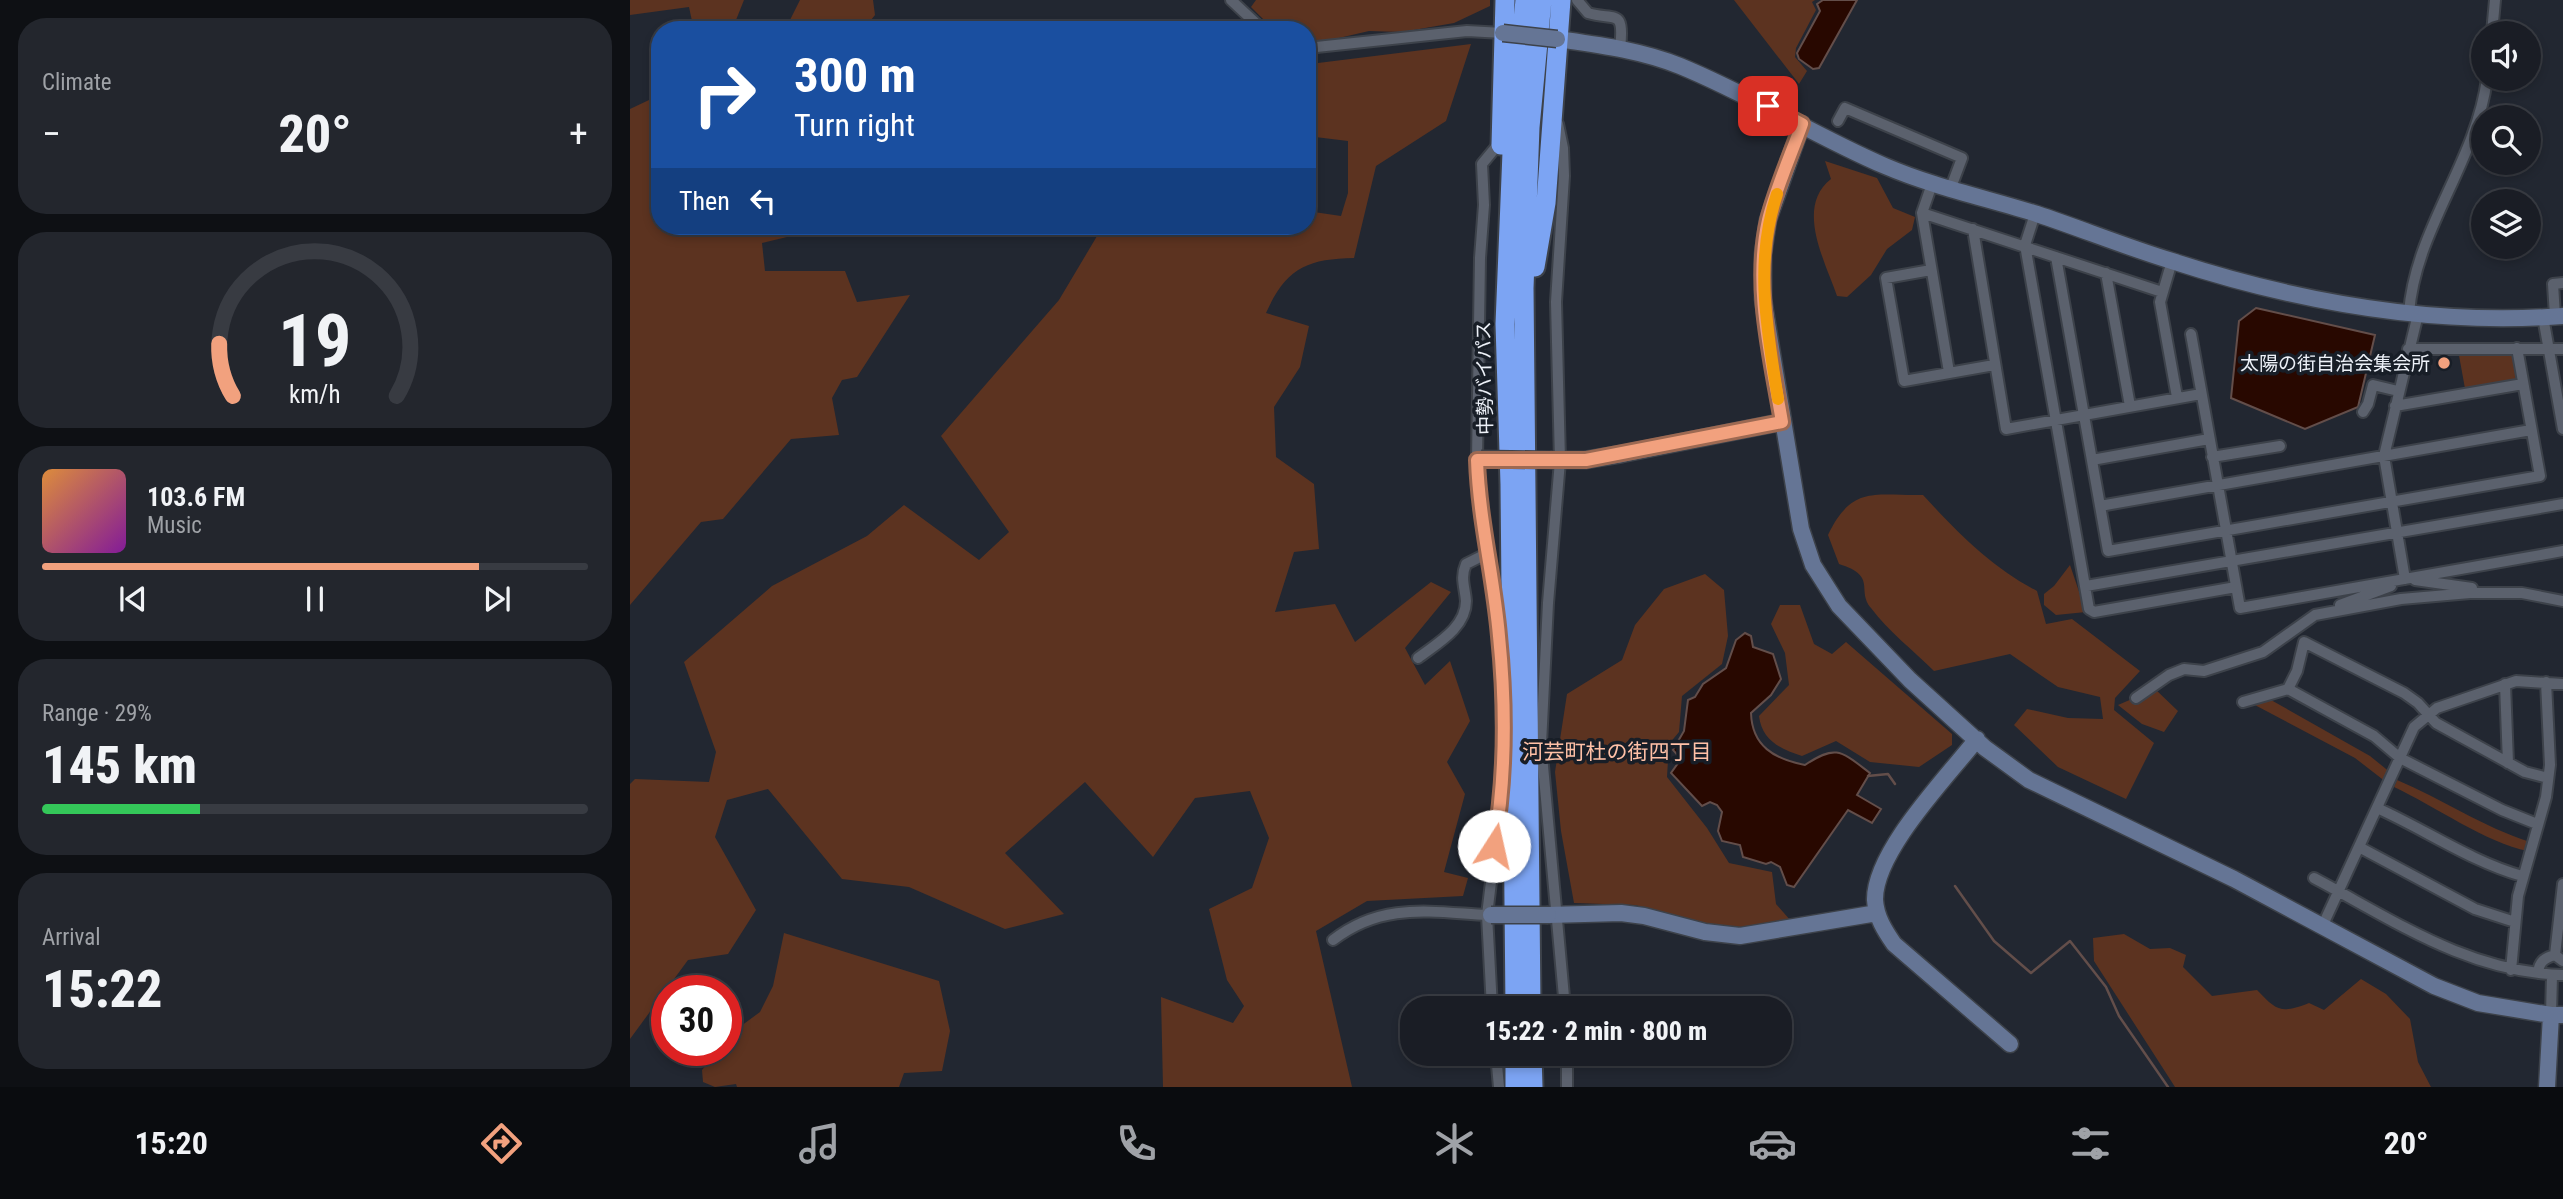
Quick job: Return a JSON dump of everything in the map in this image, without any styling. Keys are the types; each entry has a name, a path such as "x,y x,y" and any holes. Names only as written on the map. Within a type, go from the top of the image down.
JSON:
{"highway":[{"path":"1505,0 1500,265 1505,324"},
{"name":"中勢バイパス","path":"1515,996 1510,484 1505,324 1513,128 1525,0"},
{"path":"1531,996 1524,330 1530,127 1542,0"},
{"path":"1524,330 1546,203 1561,0"},
{"path":"1515,1066 1515,1087"},
{"path":"1532,1066 1533,1087"}],"street":[{"path":"1231,0 1253,21"},
{"path":"1577,0 1588,13 1609,14 1618,21 1622,30 1620,48"},
{"path":"2493,21 2495,0"},
{"path":"1316,47 1467,31 1620,48 1680,66 1860,155 1932,184 2035,214 2172,261 2289,294 2414,314 2554,316"},
{"path":"2405,579 2384,456 2414,314 2414,274 2476,131 2484,91"},
{"path":"1555,108 1563,148 1564,176 1556,314 1556,460 1541,744 1553,916 1563,996"},
{"path":"1838,121 1845,108 1962,158 1950,190"},
{"path":"1802,124 1768,220 1763,254 1763,299 1801,529 1821,580 1839,606 1909,680 2029,780 2234,879 2458,996 2499,1008 2557,1015"},
{"path":"1492,996 1489,915 1503,783 1500,638 1486,554 1479,460 1480,258 1484,205 1482,164 1501,141"},
{"path":"1932,184 1922,213 1949,372"},
{"path":"1922,213 2162,292"},
{"path":"2035,214 2025,245 2088,609 2094,612 2236,587"},
{"path":"1973,229 2006,429 2201,394"},
{"path":"2056,257 2108,551 2540,476 2517,348"},
{"path":"2172,261 2160,302 2177,397"},
{"path":"1931,270 1886,278 1904,381 1994,365"},
{"path":"2106,273 2130,406"},
{"path":"2563,283 2553,284 2554,316 2549,350 2563,429"},
{"path":"2191,334 2240,608 2563,551"},
{"path":"2408,349 2563,349"},
{"path":"2395,406 2523,384"},
{"path":"2363,412 2373,385 2398,391"},
{"path":"1479,460 1556,460 1622,454 1782,422"},
{"path":"2101,506 2531,430"},
{"path":"2092,460 2209,439"},
{"path":"2213,457 2280,446"},
{"path":"2085,586 2563,504"},
{"path":"1418,658 1461,621 1466,605 1461,575 1466,564 1486,554"},
{"path":"2136,698 2184,669 2204,671 2263,652 2315,615 2405,579 2489,593"},
{"path":"2315,615 2401,599 2489,593 2534,594 2563,601"},
{"path":"2288,689 2297,671 2304,642 2404,693 2418,703 2436,723 2508,763 2548,778"},
{"path":"2322,927 2414,727 2427,715 2505,684 2529,680 2563,684"},
{"path":"2511,970 2522,876 2548,778 2550,734 2546,682"},
{"path":"2505,684 2508,763"},
{"path":"2243,702 2288,689 2374,736 2400,758 2502,810 2537,824"},
{"path":"1977,739 1892,847 1879,878 1875,899 1877,913 1894,944 1908,959 2010,1044"},
{"path":"2377,808 2434,834 2484,864 2522,876"},
{"path":"2359,848 2475,909 2515,922"},
{"path":"2314,878 2470,959 2511,970 2558,975 2557,1015 2547,1087"},
{"path":"2538,973 2541,962 2559,958 2563,884"},
{"path":"1333,940 1352,926 1382,915 1408,911 1553,916 1621,913 1705,932 1740,936 1877,913"},
{"path":"1497,1066 1499,1087"},
{"path":"1567,1066 1567,1087"}],"shaded area":[{"path":"630,0 744,0 736,21 692,21 689,7 630,15"},
{"path":"800,0 873,0 875,15 870,21 790,21"},
{"path":"1256,0 1490,0 1490,6 1454,23 1402,32 1369,31 1326,41 1316,40 1316,21 1266,21 1251,7"},
{"path":"1734,0 1815,0 1812,2 1816,10 1796,48 1795,57 1807,71 1799,84"},
{"path":"1823,0 1857,0 1819,68 1813,69 1799,59 1797,53 1820,11 1817,4"},
{"path":"1471,44 1446,121 1376,166 1354,258 1323,261 1300,269 1282,286 1266,313 1309,326 1300,367 1274,407 1276,457 1314,484 1319,549 1294,552 1275,612 1335,604 1355,642 1431,582 1451,592 1405,648 1425,685 1450,661 1470,721 1447,762 1465,794 1444,872 1468,878 1463,896 1367,901 1316,931 1352,1087 1163,1087 1161,997 1233,1023 1244,1006 1227,980 1209,909 1252,888 1269,838 1250,791 1195,798 1153,857 1085,782 1005,853 1064,914 1005,929 909,887 842,879 768,789 727,800 715,837 756,910 728,954 688,960 677,975 651,975 651,1010 630,1039 630,784 635,779 709,782 716,752 684,662 772,586 867,536 904,505 979,560 1009,532 941,436 1059,300 1098,235 1316,235 1316,212 1341,216 1348,193 1348,141 1316,137 1316,65"},
{"path":"651,95 651,235 789,235 762,243 765,271 845,271 857,302 910,295 857,377 842,380 832,398 839,435 791,439 723,519 701,522 630,605 630,109 649,100"},
{"path":"1825,161 1877,178 1893,208 1915,217 1912,230 1887,249 1871,275 1847,297 1837,296 1816,235 1815,204 1820,191 1831,179"},
{"path":"2256,308 2375,335 2358,407 2305,429 2231,398 2239,321"},
{"path":"2516,349 2522,384 2466,394 2458,350"},
{"path":"1923,495 1962,536 1990,560 2037,591 2046,624 2072,619 2140,671 2115,698 2114,710 2154,743 2126,799 2058,767 2014,725 2027,709 2068,718 2103,719 2100,697 2058,687 2010,654 1934,671 1893,633 1871,608 1858,573 1839,564 1828,535 1846,508 1866,497"},
{"path":"2070,565 2086,612 2056,615 2044,605 2044,594 2054,586"},
{"path":"1705,574 1724,590 1728,636 1722,664 1682,696 1679,732 1669,744 1667,777 1707,828 1729,863 1772,872 1776,904 1791,921 1743,929 1693,922 1635,905 1574,903 1561,831 1555,772 1567,694 1622,660 1635,625 1664,589"},
{"path":"1780,605 1800,605 1814,644 1832,654 1846,642 1952,734 1952,745 1919,767 1870,762 1836,741 1802,756 1774,743 1764,732 1759,716 1789,685 1785,653 1771,624"},
{"path":"1745,633 1751,636 1753,647 1773,654 1781,679 1771,695 1751,713 1752,724 1760,742 1775,755 1805,765 1824,754 1845,755 1870,773 1857,795 1881,809 1872,823 1848,810 1794,887 1787,885 1780,867 1771,862 1766,864 1743,857 1740,845 1722,841 1718,831 1722,812 1717,805 1710,802 1702,806 1671,773 1681,759 1673,750 1684,731 1688,700 1695,697 1703,684 1726,668 1736,640"},
{"path":"2155,689 2178,711 2164,732 2142,724 2118,705"},
{"path":"2271,700 2370,756 2391,773 2386,782 2355,758 2253,704"},
{"path":"2397,780 2496,829 2530,842 2528,851 2495,840 2394,787"},
{"path":"784,933 939,981 950,1031 942,1071 904,1073 899,1087 737,1087 736,1084 715,1087 703,1082 702,1070 705,1066 742,1066 742,1025 760,1012 773,986"},
{"path":"2124,934 2150,949 2170,948 2186,955 2183,967 2212,996 2257,990 2280,1008 2292,1009 2309,1003 2324,1010 2361,979 2386,994 2410,1019 2418,1062 2431,1087 2175,1087 2094,961 2093,938"}],"waterway":[{"path":"1868,776 1888,774 1895,784"},
{"path":"1955,886 1994,941 2031,973 2070,941 2106,987 2119,1016 2168,1087"}],"slow traffic":[{"path":"1777,194 1768,220 1763,254 1763,299 1778,399"}],"place":[{"name":"太陽の街自治会集会所","path":"2444,363"}],"district":[{"name":"河芸町杜の街四丁目","path":"1617,752"}],"route":[{"path":"1494,846 1502,805 1503,783 1500,638 1480,513 1477,460 1586,460 1782,422 1763,299 1763,254 1768,220 1802,124 1768,106"}]}
